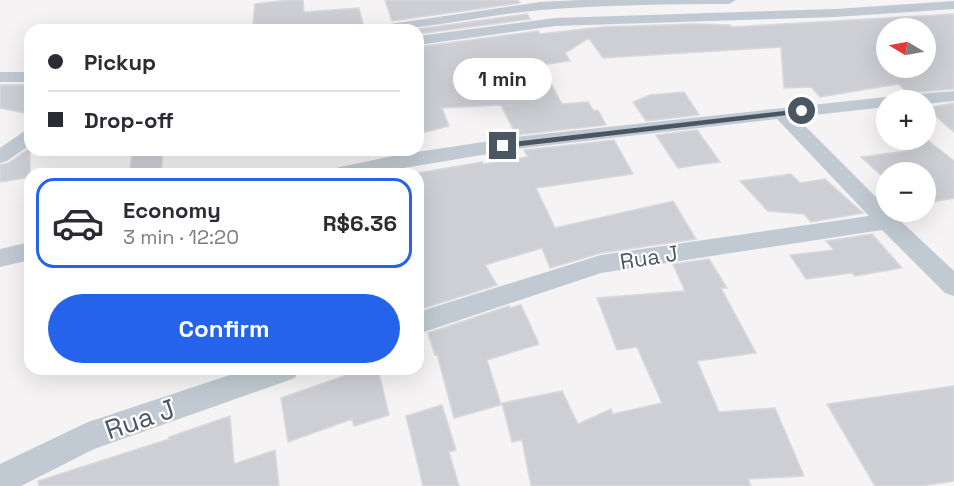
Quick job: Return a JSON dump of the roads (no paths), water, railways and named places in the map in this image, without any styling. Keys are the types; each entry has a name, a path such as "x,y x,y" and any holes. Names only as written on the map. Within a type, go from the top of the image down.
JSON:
{"street":[{"path":"418,24 549,5 669,0"},
{"path":"676,0 729,0"},
{"path":"424,40 555,22 835,13 954,5"},
{"path":"0,77 24,77"},
{"path":"936,98 954,96"},
{"path":"365,168 524,142 876,103"},
{"path":"781,113 876,210"},
{"path":"0,157 24,140"},
{"name":"Rua J","path":"424,321 602,264 880,222"},
{"path":"888,222 954,286"},
{"path":"0,258 24,252"},
{"name":"Rua J","path":"0,480 88,437 268,375"}]}
